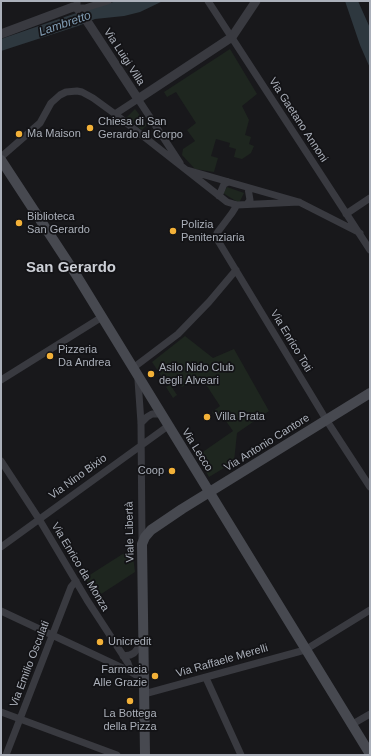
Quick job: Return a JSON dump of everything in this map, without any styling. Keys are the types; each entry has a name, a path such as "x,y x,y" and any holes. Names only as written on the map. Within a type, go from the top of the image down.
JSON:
{"main road":[{"name":"Via Lecco","path":"1,158 102,317 370,754"},
{"name":"Via Antonio Cantore","path":"142,544 146,534 153,528 370,393"},
{"name":"Viale Libertà","path":"142,544 145,755"}],"street":[{"path":"1,34 73,7 85,8 108,1"},
{"name":"Via Gaetano Annoni","path":"208,1 370,250"},
{"path":"115,114 232,37 256,1"},
{"name":"Via Luigi Villa","path":"78,7 87,23 138,99"},
{"path":"1,158 40,123 51,103 60,95 66,92 82,92 115,114 227,202 237,205 299,202"},
{"path":"138,99 183,168 299,202 360,233"},
{"path":"219,196 224,184 228,182"},
{"path":"247,204 250,200 248,188"},
{"path":"346,214 370,198"},
{"name":"Via Enrico Toti","path":"237,205 217,233 217,240 326,420 370,487"},
{"path":"135,372 178,334 209,302 236,270"},
{"path":"1,380 102,317"},
{"name":"Viale Libertà","path":"135,372 140,395 142,544"},
{"path":"141,423 147,416 152,414 161,414"},
{"name":"Via Nino Bixio","path":"1,547 168,426"},
{"name":"Via Enrico da Monza","path":"1,461 39,519 128,663 131,672"},
{"name":"Via Emilio Osculati","path":"6,755 71,587 76,581"},
{"name":"Via Raffaele Merelli","path":"144,694 305,650 370,610"},
{"path":"1,611 131,672 144,680"},
{"path":"123,656 130,656 144,641"},
{"path":"206,678 241,755"},
{"path":"1,712 118,755"},
{"path":"352,725 370,714"}],"shaded area":[{"path":"230,49 257,94 242,106 249,120 245,135 251,137 249,144 254,146 251,153 242,159 234,157 236,149 229,147 230,143 216,139 211,156 218,158 214,172 195,169 182,155 183,149 195,141 187,130 196,123 176,92 167,97 164,92"},
{"path":"135,109 147,125 142,130 126,118"},
{"path":"227,187 244,193 239,203 223,193"},
{"path":"185,336 213,358 234,349 269,411 237,433 234,462 209,477 197,456 233,431 221,414 216,418 212,412 220,406 203,380 198,383 195,379 182,387 176,378 169,383 177,395 173,398 166,387 168,386 152,362"},
{"path":"132,548 135,572 95,598 85,578"}],"water":[{"name":"Lambretto","path":"117,1 163,1 140,12 124,16 95,19 1,51 1,39 88,9"},
{"path":"345,1 358,1 370,28 370,68 360,45"}],"place":[{"name":"Chiesa di San Gerardo al Corpo","path":"90,128"},
{"name":"Ma Maison","path":"19,134"},
{"name":"Biblioteca San Gerardo","path":"19,223"},
{"name":"Polizia Penitenziaria","path":"173,231"},
{"name":"Pizzeria Da Andrea","path":"50,356"},
{"name":"Asilo Nido Club degli Alveari","path":"151,374"},
{"name":"Villa Prata","path":"207,417"},
{"name":"Coop","path":"172,471"},
{"name":"Unicredit","path":"100,642"},
{"name":"Farmacia Alle Grazie","path":"155,676"},
{"name":"La Bottega della Pizza","path":"130,701"}],"district":[{"name":"San Gerardo","path":"71,268"}]}
